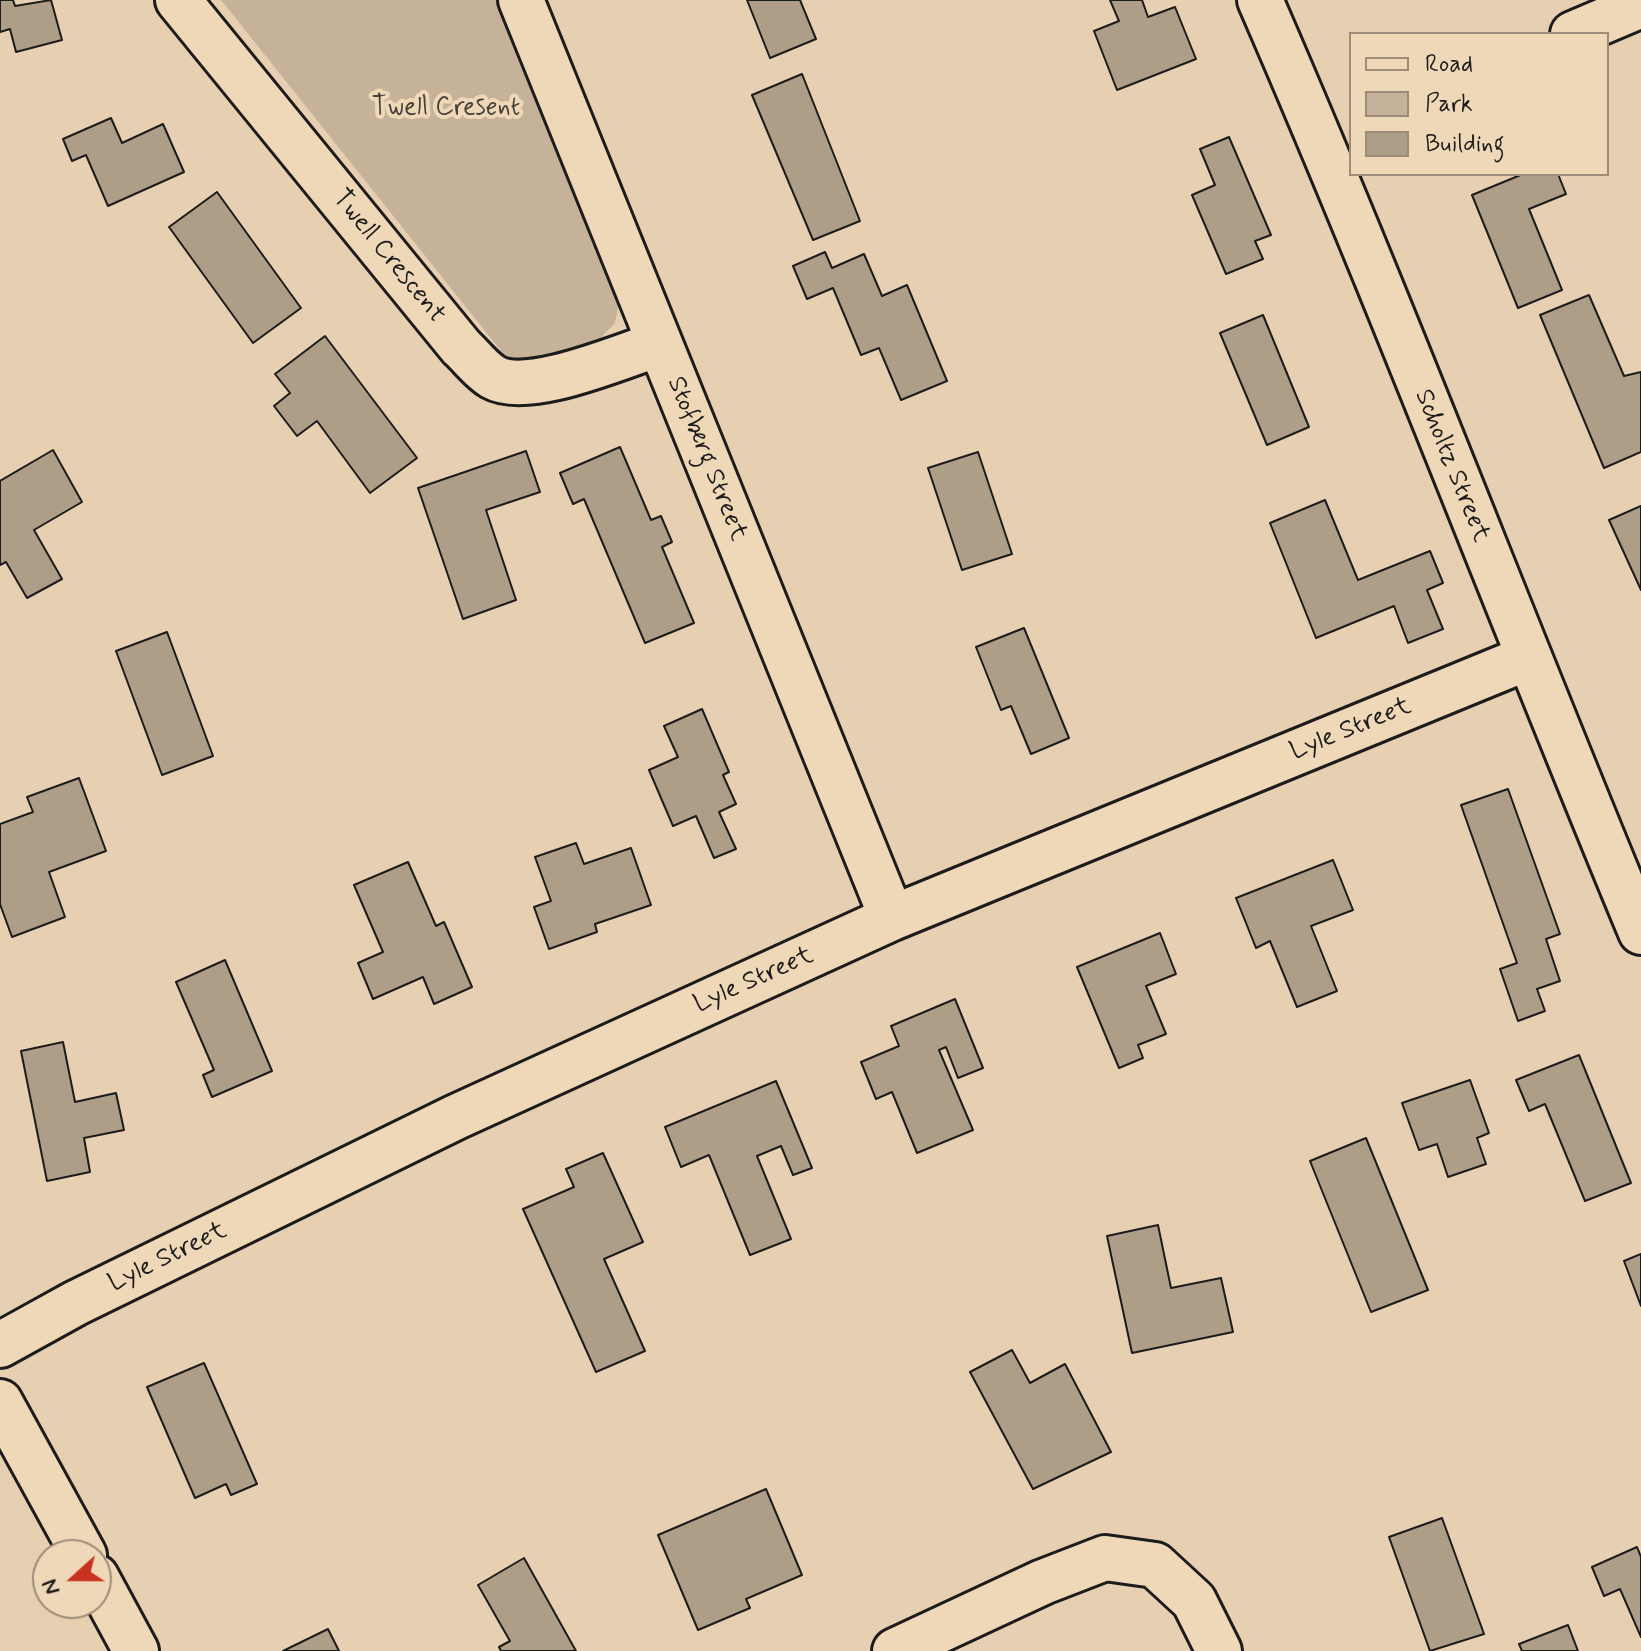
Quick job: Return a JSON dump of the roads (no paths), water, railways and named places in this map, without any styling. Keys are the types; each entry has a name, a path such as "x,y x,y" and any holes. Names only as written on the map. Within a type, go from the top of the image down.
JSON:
{"street":[{"name":"Twell Crescent","path":"178,0 461,347 492,377 516,383 538,381 659,344"},
{"name":"Stofberg Street","path":"521,0 639,285 659,344 892,918"},
{"name":"Scholtz Street","path":"1260,0 1336,135 1349,171"},
{"path":"1578,32 1641,5"},
{"name":"Scholtz Street","path":"1351,176 1527,658 1641,932"},
{"name":"Lyle Street","path":"0,1345 76,1303 456,1117 892,918 1527,658"},
{"path":"0,1402 75,1539"},
{"path":"895,1651 1043,1582 1105,1558 1155,1565 1194,1601 1219,1651"},
{"path":"112,1607 136,1651"}],"park label":[{"name":"Twell Cresent","path":"446,109"}]}
